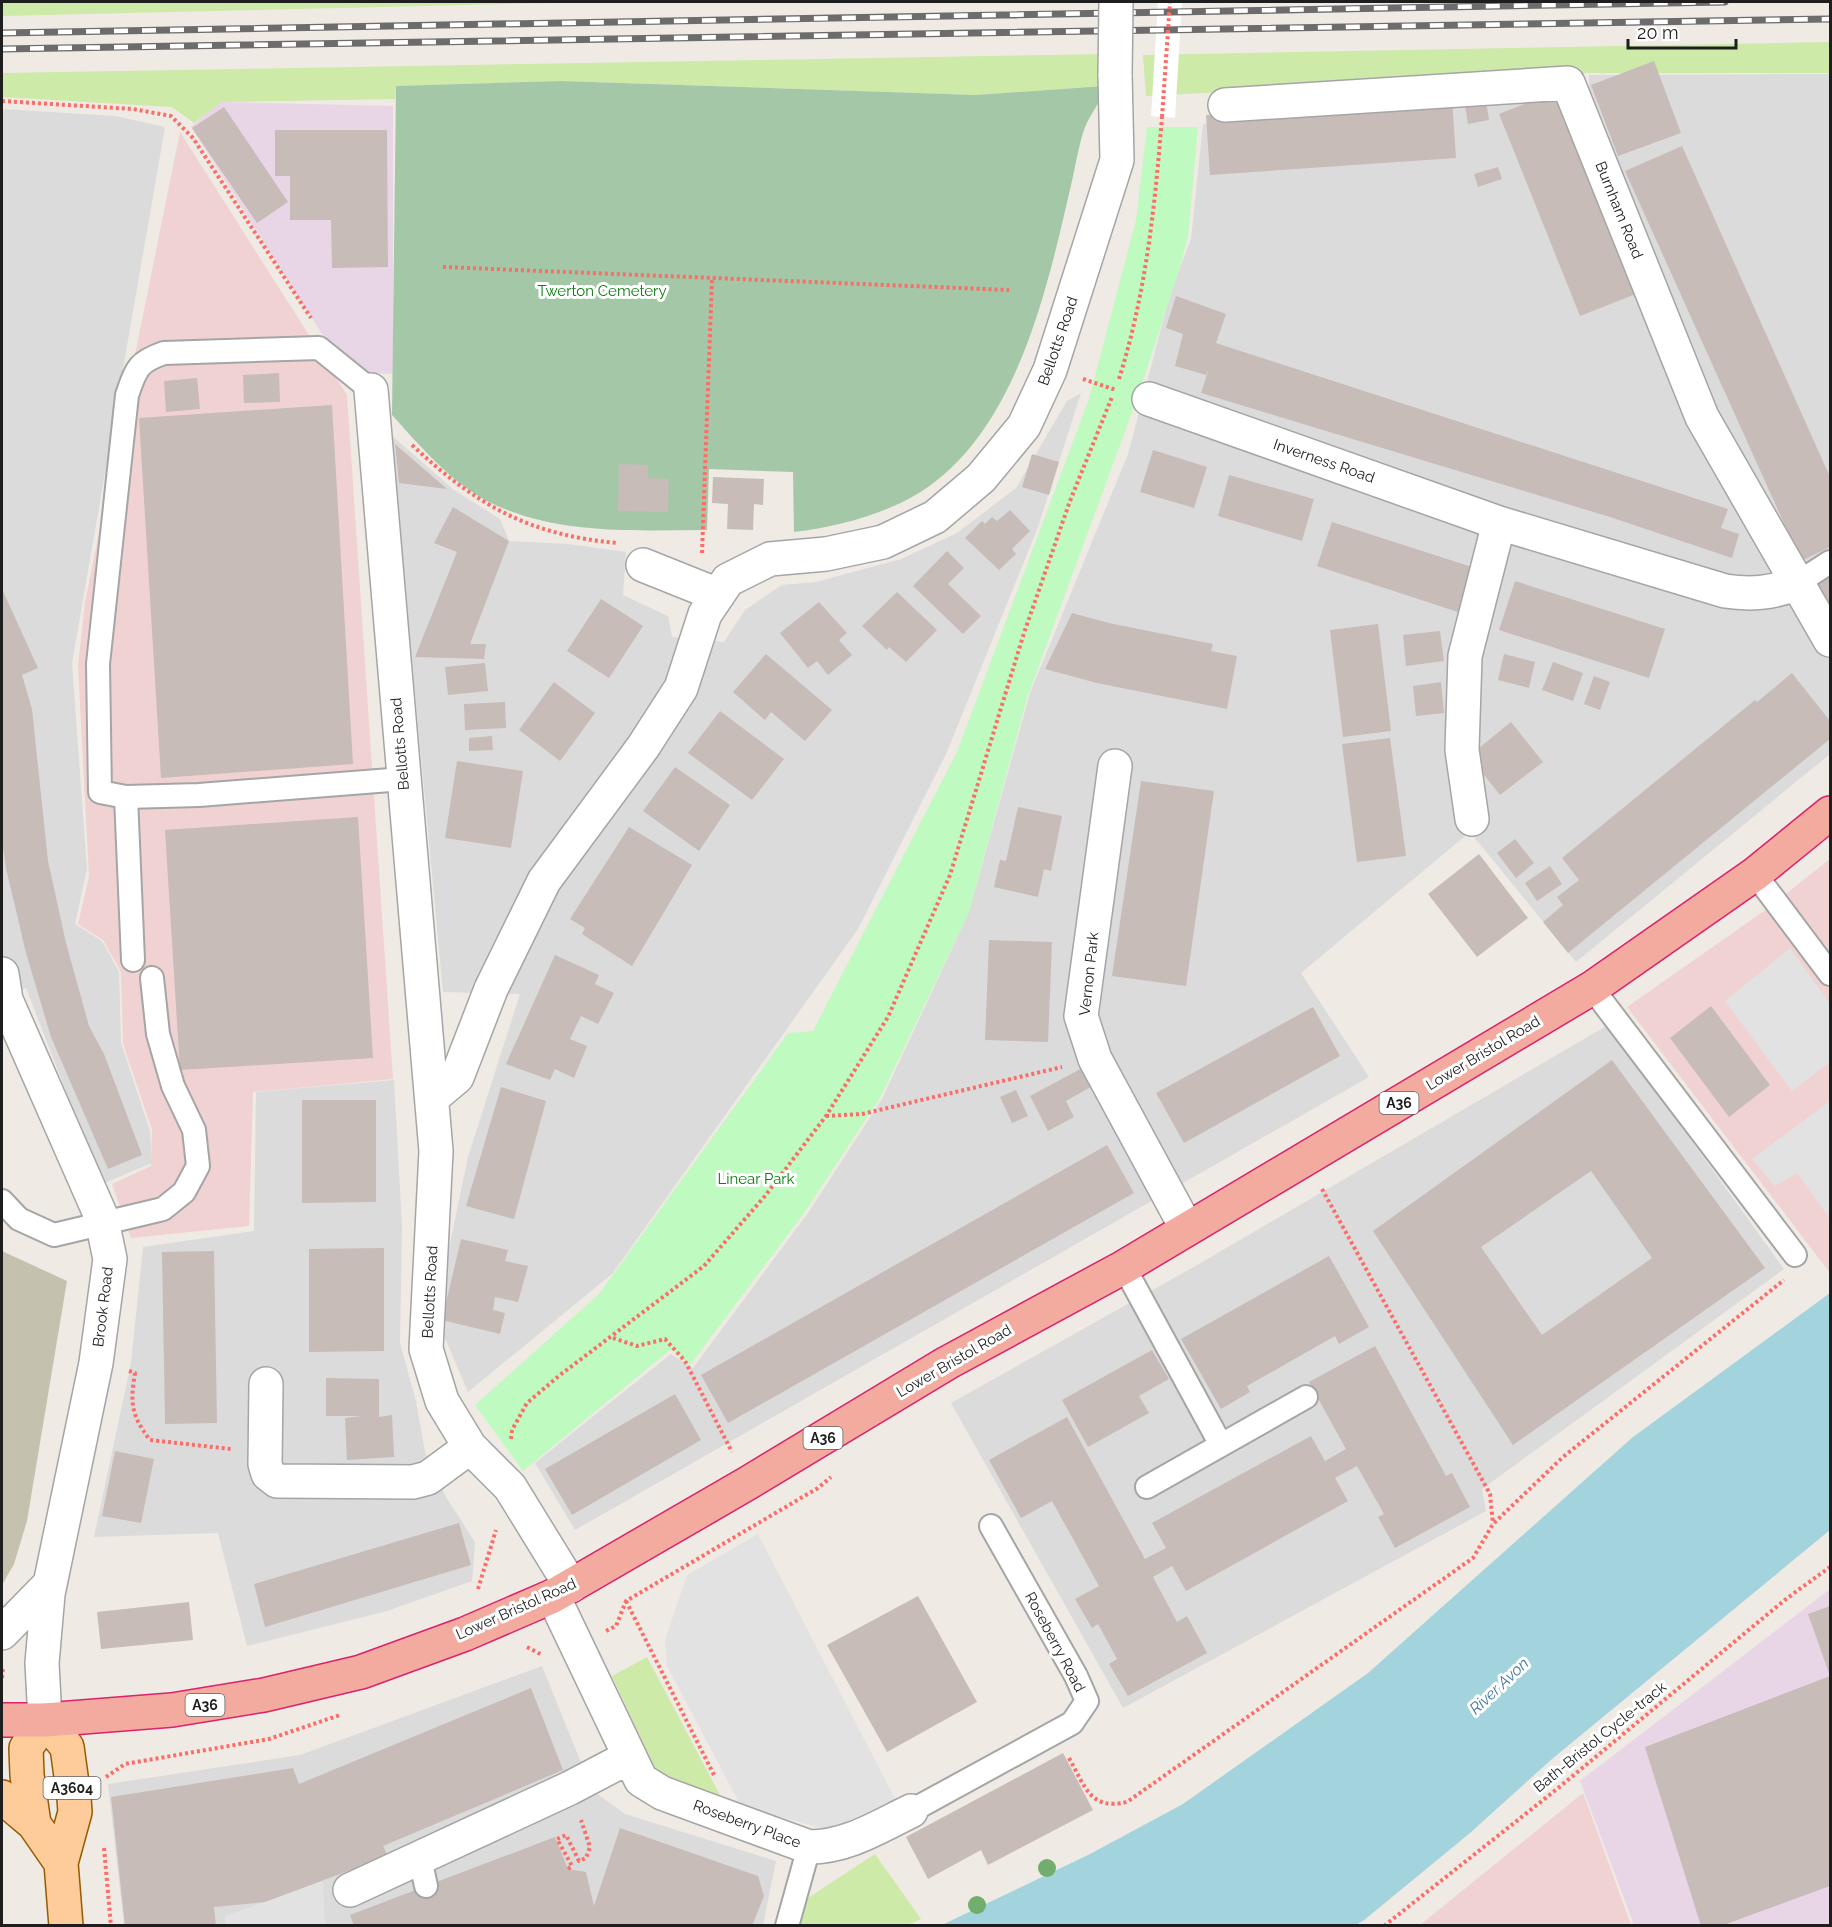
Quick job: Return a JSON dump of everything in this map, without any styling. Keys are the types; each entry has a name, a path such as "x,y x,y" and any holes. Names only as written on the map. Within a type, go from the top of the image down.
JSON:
{"highway":[{"name":"Lower Bristol Road","path":"2,1720 45,1720 172,1710 264,1695 361,1672 465,1634 562,1591 748,1483 947,1363 1124,1267 1592,988 1755,874 1830,813"}],"main road":[{"name":"A3604","path":"61,1863 34,1824 27,1775 26,1749 45,1720 67,1747 74,1798 75,1812 61,1863 66,1926"},
{"path":"2,1797 34,1824"}],"street":[{"name":"Bellotts Road","path":"432,1098 458,1077 490,989 544,881 643,747 681,688 705,614 706,590 770,559 826,554 883,542 935,517 981,478 1024,426 1050,370 1117,160 1116,2"},
{"name":"Burnham Road","path":"1225,105 1568,83 1702,417 1830,640"},
{"name":"Bellotts Road","path":"371,390 436,1151 426,1349 442,1401 470,1447 502,1480 562,1591"},
{"name":"Inverness Road","path":"1149,399 1499,523 1725,591 1747,594 1774,592 1796,584"},
{"path":"1472,819 1462,750 1465,656 1499,523"},
{"path":"642,565 706,590"},
{"name":"Vernon Park","path":"1115,766 1082,1016 1095,1059 1187,1229"},
{"name":"Brook Road","path":"3,992 103,1225 110,1259 96,1364 50,1585 42,1653 45,1720"},
{"path":"266,1384 265,1453 268,1474 277,1481 394,1482 428,1478 470,1447"},
{"path":"2,1634 50,1585"},
{"name":"Roseberry Place","path":"562,1591 629,1757 641,1780 662,1793 809,1846 831,1847 911,1811"},
{"path":"350,1890 423,1872 629,1757"}],"lane":[{"path":"371,390 319,348 164,353 147,359 136,368 127,395 98,664 100,792 126,797 199,795 403,779"},
{"path":"1796,584 1830,562"},
{"path":"126,797 133,960"},
{"path":"1755,874 1830,974"},
{"path":"2,1202 19,1219 54,1235 163,1209 184,1192 198,1166 194,1130 172,1086 158,1034 152,978"},
{"path":"1592,988 1795,1255"},
{"path":"1124,1267 1221,1445"},
{"path":"1147,1486 1306,1397"},
{"name":"Roseberry Road","path":"911,1811 1053,1731 1072,1723 1087,1701 1076,1676 991,1526"},
{"path":"787,1926 809,1846"}],"path":[{"path":"465,1634 502,1480 510,1460 512,1430 527,1403 560,1375 612,1338 704,1266 765,1196 826,1116 888,1017 950,874 1024,633 1133,335 1147,264 1162,117 1170,2"},
{"path":"2,101 133,109 171,116 193,138 314,324"},
{"path":"443,267 1009,290"},
{"path":"706,590 703,552 712,278"},
{"path":"409,442 444,475 493,509 543,529 592,540 643,545 642,565"},
{"path":"826,1116 862,1114 1095,1059"},
{"path":"1306,1159 1490,1494 1493,1524"},
{"path":"1053,1731 1096,1801 1110,1806 1127,1802 1473,1558 1493,1524 1563,1457 1794,1272 1795,1255"},
{"path":"612,1338 637,1346 665,1339 685,1361 717,1424"},
{"path":"96,1364 135,1372 131,1398 136,1421 150,1440 265,1453"},
{"name":"Bath-Bristol Cycle-track","path":"1384,1926 1557,1789 1786,1599 1830,1567"},
{"path":"626,1601 736,1818"},
{"path":"568,1869 572,1866 557,1839 566,1835 579,1861 586,1858 590,1846 570,1788"},
{"path":"103,1837 111,1926"}],"shaded area":[{"path":"1830,74 1830,754 1576,962 1470,832 1301,973 1369,1077 575,1530 535,1463 671,1354 693,1368 808,1213 882,1099 969,912 1030,693 1128,454 1171,291 1191,239 1203,124 1589,96 1589,75"},
{"path":"219,102 393,106 393,374 362,372 322,334 191,127"},
{"path":"2,109 115,116 165,127 72,663 87,869 75,924 102,941 119,972 121,1043 150,1131 152,1163 102,1184 26,988 2,992"},
{"path":"180,132 347,395 393,1079 253,1092 249,1226 131,1238 112,1184 151,1166 152,1130 123,1044 121,972 103,940 78,924 89,876 78,666 85,602"},
{"path":"1081,393 1038,527 947,752 858,929 612,1274 468,1392 439,1324 439,1296 468,1157 520,994 443,992 391,435 454,490 500,519 509,541 568,544 626,552 623,595 668,616 672,637 724,642 745,610 782,585 816,582 901,559 957,533 1016,488 1067,401"},
{"path":"1830,859 1830,1273 1627,1007 1767,909"},
{"path":"1790,948 1830,1004 1830,1062 1792,1091 1725,1001"},
{"path":"1608,1025 1784,1269 1482,1489 1486,1511 1123,1708 951,1403 1192,1268"},
{"path":"394,1080 402,1226 400,1343 416,1401 425,1452 446,1497 475,1542 472,1581 387,1611 247,1646 218,1533 94,1537 131,1363 143,1247 254,1231 256,1092"},
{"path":"1830,1101 1830,1219 1797,1173 1775,1186 1752,1159"},
{"path":"2,1251 67,1281 27,1521 14,1564 2,1585"},
{"path":"758,1534 895,1799 863,1817 825,1829 741,1806 667,1666 665,1640 687,1575"},
{"path":"1830,1589 1830,1925 1634,1925 1580,1781"},
{"path":"542,1666 592,1790 625,1814 776,1861 763,1925 124,1925 108,1784 300,1755"},
{"path":"1583,1793 1631,1925 1420,1925"},
{"path":"323,1881 325,1925 225,1925 225,1916"}],"green space":[{"path":"2,2 597,2 2,16"},
{"path":"1830,42 1830,73 1587,73 1146,96 1143,55"},
{"path":"1107,54 1104,86 976,95 561,81 396,86 395,99 221,102 194,123 172,107 2,97 2,73"},
{"name":"Twerton Cemetery","path":"561,81 976,95 1104,86 1083,133 1052,265 1024,353 1005,395 981,433 953,466 919,493 890,508 843,523 794,532 793,472 709,469 707,530 623,530 567,526 513,512 473,493 436,462 392,415 396,86"},
{"name":"Linear Park","path":"1147,127 1198,127 1188,236 1138,396 1027,698 969,912 880,1098 804,1213 690,1365 671,1349 523,1471 475,1405 599,1294 788,1033 813,1031 957,752 1089,399 1136,220"},
{"path":"647,1657 720,1795 667,1778 656,1770 612,1676"},
{"path":"875,1854 921,1919 907,1925 799,1926 805,1900"}],"water":[{"name":"River Avon","path":"1830,1293 1830,1530 1552,1759 1470,1833 1363,1921 1354,1926 942,1925 1090,1854 1183,1804 1368,1673 1633,1437"}],"pier":[{"path":"1158,2 1182,2 1175,118 1151,116"}],"building":[{"path":"1654,61 1681,133 1618,156 1591,85"},
{"path":"1559,90 1641,292 1580,316 1499,114"},
{"path":"1485,94 1489,120 1468,124 1464,98"},
{"path":"1452,98 1456,158 1210,175 1206,115"},
{"path":"224,107 288,202 257,223 192,128"},
{"path":"275,130 387,130 388,267 332,268 331,220 290,220 290,176 275,176"},
{"path":"1682,146 1830,477 1830,547 1801,561 1625,171"},
{"path":"1498,167 1502,179 1478,187 1474,174"},
{"path":"1176,296 1226,314 1216,343 1728,509 1721,528 1739,534 1732,558 1610,517 1201,393 1209,368 1206,375 1175,366 1183,334 1166,328"},
{"path":"279,373 280,402 244,403 243,375"},
{"path":"197,378 200,409 166,412 164,381"},
{"path":"332,405 353,764 161,778 139,418"},
{"path":"395,444 447,489 399,483"},
{"path":"1153,450 1207,467 1194,508 1140,492"},
{"path":"1032,454 1059,462 1049,495 1022,487"},
{"path":"619,464 648,465 648,478 669,479 668,512 618,511"},
{"path":"1229,475 1314,499 1302,541 1218,516"},
{"path":"713,477 764,479 763,505 754,504 753,530 727,529 728,504 712,503"},
{"path":"453,507 509,541 470,644 486,644 484,659 415,657 457,552 434,543"},
{"path":"1010,510 1030,531 1012,549 1016,554 999,570 965,538 982,521 985,524 992,517 997,521"},
{"path":"1332,522 1472,567 1458,612 1317,566"},
{"path":"947,551 964,568 948,584 981,616 963,634 913,586"},
{"path":"1830,570 1830,614 1809,586"},
{"path":"1515,581 1665,629 1649,678 1499,630"},
{"path":"2,589 38,668 22,675 32,709 48,861 66,943 89,1026 104,1054 142,1155 108,1169 51,1037 26,953 6,868 2,840"},
{"path":"897,592 937,630 906,662 889,647 887,650 862,626"},
{"path":"601,599 643,626 609,678 567,651"},
{"path":"819,602 847,633 839,640 852,655 828,675 817,661 808,668 780,633"},
{"path":"1072,613 1109,623 1213,644 1211,651 1237,656 1227,709 1097,683 1045,669"},
{"path":"1378,624 1391,731 1343,737 1330,630"},
{"path":"1440,631 1444,661 1406,666 1403,635"},
{"path":"766,654 832,710 805,741 771,712 765,720 733,692"},
{"path":"1504,654 1535,662 1529,688 1498,680"},
{"path":"1553,662 1583,673 1573,701 1542,690"},
{"path":"485,663 488,691 448,695 445,667"},
{"path":"1792,673 1830,721 1830,739 1568,953 1543,922 1563,905 1557,897 1579,880 1562,858 1755,700 1757,702"},
{"path":"1594,676 1610,682 1600,710 1584,704"},
{"path":"554,682 595,713 560,761 519,730"},
{"path":"1441,682 1444,713 1416,716 1413,686"},
{"path":"505,702 506,728 465,730 464,704"},
{"path":"720,711 784,759 752,800 688,753"},
{"path":"1511,722 1543,762 1500,795 1469,756"},
{"path":"492,736 493,750 469,751 469,738"},
{"path":"1390,738 1406,856 1357,862 1342,744"},
{"path":"457,761 523,771 511,848 445,838"},
{"path":"675,767 730,805 699,851 643,811"},
{"path":"1141,781 1214,791 1186,986 1112,976"},
{"path":"1018,807 1062,816 1051,871 1044,869 1038,897 994,887 1000,860 1006,861"},
{"path":"358,817 373,1058 180,1070 165,830"},
{"path":"629,827 692,865 632,966 582,934 585,928 570,919"},
{"path":"1515,839 1534,863 1516,878 1497,853"},
{"path":"1479,854 1528,918 1477,957 1428,894"},
{"path":"1550,866 1562,884 1537,901 1525,883"},
{"path":"989,940 1052,942 1048,1042 985,1040"},
{"path":"555,955 599,975 595,984 614,993 598,1024 581,1016 570,1039 587,1046 574,1078 555,1069 550,1080 506,1064"},
{"path":"1711,1006 1770,1085 1729,1117 1670,1038"},
{"path":"1313,1007 1340,1056 1184,1143 1156,1093"},
{"path":"1612,1060 1765,1268 1513,1445 1373,1231","holes":["1591,1171 1652,1258 1542,1335 1481,1247"]},
{"path":"1086,1066 1096,1084 1066,1101 1074,1117 1048,1131 1030,1096"},
{"path":"501,1087 546,1101 514,1219 466,1206"},
{"path":"1016,1090 1028,1116 1012,1123 1000,1097"},
{"path":"302,1100 376,1100 376,1202 302,1203"},
{"path":"1107,1145 1134,1193 728,1423 701,1375"},
{"path":"461,1239 508,1250 505,1261 528,1266 518,1302 495,1297 493,1310 505,1313 500,1334 442,1320"},
{"path":"384,1248 384,1351 309,1352 309,1249"},
{"path":"214,1251 217,1423 165,1424 162,1252"},
{"path":"1329,1256 1369,1327 1339,1344 1335,1336 1247,1386 1250,1392 1221,1409 1181,1339"},
{"path":"1375,1346 1446,1476 1452,1473 1470,1507 1395,1548 1378,1517 1384,1514 1357,1466 1335,1478 1348,1501 1186,1591 1172,1566 1153,1577 1177,1622 1187,1616 1207,1653 1128,1696 1109,1664 1117,1659 1098,1624 1092,1628 1075,1599 1099,1586 1052,1501 1021,1518 989,1460 1067,1417 1145,1559 1166,1548 1152,1523 1311,1436 1325,1461 1346,1449 1309,1382"},
{"path":"1152,1350 1169,1379 1139,1396 1149,1413 1088,1447 1062,1400"},
{"path":"326,1378 379,1379 379,1417 392,1415 394,1457 347,1460 345,1418 362,1416 326,1416"},
{"path":"675,1394 701,1440 572,1515 545,1469"},
{"path":"115,1451 154,1459 141,1523 102,1516"},
{"path":"459,1523 471,1565 265,1627 254,1584"},
{"path":"918,1596 977,1702 887,1752 827,1645"},
{"path":"189,1602 193,1640 101,1649 97,1612"},
{"path":"1830,1606 1830,1676 1808,1614"},
{"path":"1830,1676 1830,1886 1721,1926 1701,1926 1645,1747"},
{"path":"531,1688 563,1770 383,1846 388,1856 265,1902 214,1907 216,1926 125,1926 111,1797 293,1768 299,1784"},
{"path":"1063,1753 1093,1810 988,1865 981,1850 928,1879 906,1837"},
{"path":"620,1828 758,1876 764,1896 752,1926 354,1926 350,1915 555,1837 568,1869 586,1872 594,1906"}],"railway":[{"path":"2,33 1725,2"},
{"path":"2,49 1830,19"}]}
